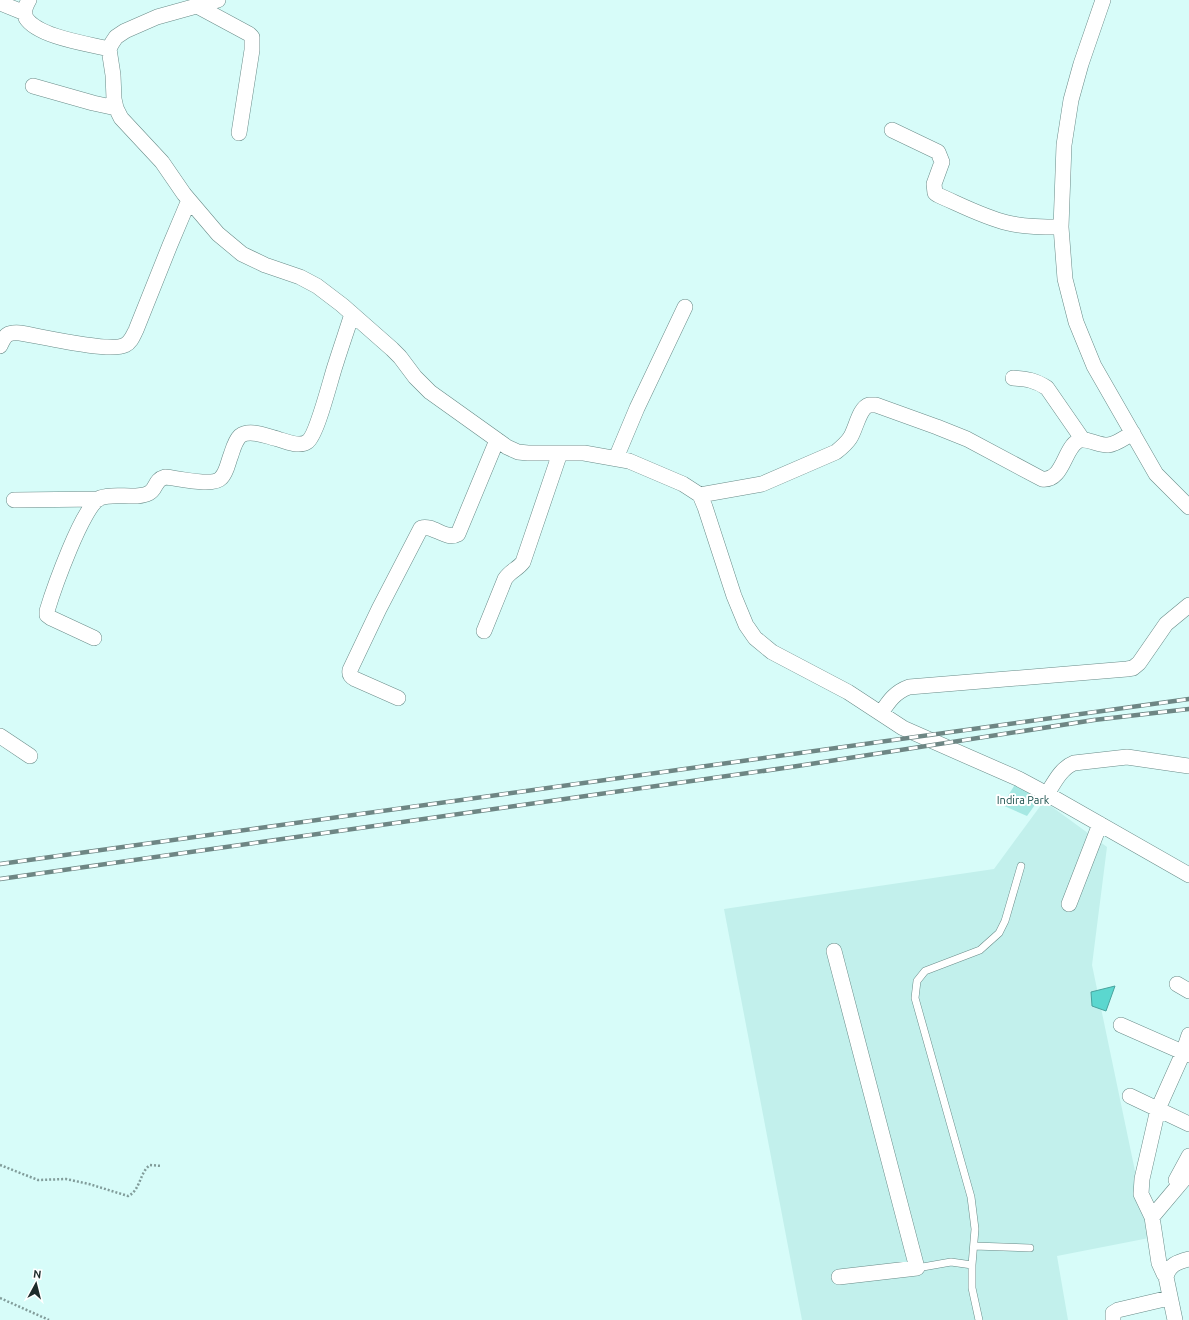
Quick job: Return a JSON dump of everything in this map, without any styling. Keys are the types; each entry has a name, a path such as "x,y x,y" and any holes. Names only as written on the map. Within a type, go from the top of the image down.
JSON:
{"street":[{"path":"218,0 157,17 124,31 112,43 109,49 113,76 114,99 116,108 121,118 162,162 189,200 218,234 242,254 266,265 300,277 317,286 392,349 415,377 430,392 507,447 518,452 584,453 629,460 683,484 700,495 734,596 746,625 755,638 772,652 848,692 903,728 1019,779 1189,875"},
{"path":"1103,0 1081,64 1071,100 1064,145 1060,227 1065,279 1076,322 1094,366 1156,474 1189,508"},
{"path":"0,3 27,7 26,18 35,26 47,32 62,38 109,49"},
{"path":"197,6 252,37 252,50 239,133"},
{"path":"32,86 87,102 116,108"},
{"path":"892,130 938,152 942,162 934,184 935,193 938,195 993,218 1009,223 1028,226 1060,227"},
{"path":"0,346 4,337 11,332 104,347 124,346 130,343 189,200"},
{"path":"616,458 647,387 685,307"},
{"path":"14,500 98,498 106,496 143,495 154,489 157,481 165,477 215,482 224,474 235,443 240,436 257,434 295,444 303,444 309,441 313,435 352,314"},
{"path":"1013,378 1030,380 1047,388 1084,440"},
{"path":"700,495 762,484 836,452 850,437 863,409 869,405 882,408 959,436 1042,479 1048,480 1053,478 1078,441 1084,440 1107,445 1114,444 1133,433"},
{"path":"398,698 351,677 350,670 379,609 421,528 428,528 450,536 455,536 458,534 497,440"},
{"path":"484,631 508,574 524,562 560,453"},
{"path":"94,638 51,618 47,611 59,574 79,530 98,498"},
{"path":"881,713 894,695 909,687 1014,680 1133,668 1139,663 1166,624 1187,609"},
{"path":"0,736 30,756"},
{"path":"1047,794 1063,770 1074,763 1128,757 1189,766"},
{"path":"1069,904 1100,824"},
{"path":"834,951 917,1268 839,1277"},
{"path":"1121,1025 1186,1054"},
{"path":"1189,1035 1186,1054 1158,1109 1142,1179 1141,1194 1152,1217 1159,1263 1164,1274 1175,1264 1189,1259"},
{"path":"1130,1096 1189,1124"},
{"path":"1152,1217 1188,1164"},
{"path":"1172,1186 1188,1164"},
{"path":"1168,1270 1166,1277 1169,1298 1175,1320"},
{"path":"1113,1320 1113,1313 1118,1310 1169,1298"}],"lane":[{"path":"979,1320 972,1288 975,1229 971,1197 915,998 917,981 925,971 980,950 999,933 1005,921 1021,866"},
{"path":"974,1246 1030,1248"},
{"path":"917,1268 951,1262 972,1265"}],"path":[{"path":"0,1165 38,1180 66,1179 89,1184 128,1196 133,1194 139,1185 146,1168 150,1165 162,1166"},
{"path":"0,1298 48,1320"}],"shaded area":[{"path":"1044,801 1107,847 1092,965 1149,1238 1057,1256 1068,1320 802,1320 724,909 994,869"},
{"path":"1115,986 1106,1011 1092,1006 1091,992"}],"green space":[{"name":"Indira Park","path":"1016,783 1042,795 1027,816 1002,805"}],"railway":[{"path":"0,864 1189,699"},
{"path":"0,879 791,767 1094,720 1189,709"}]}
